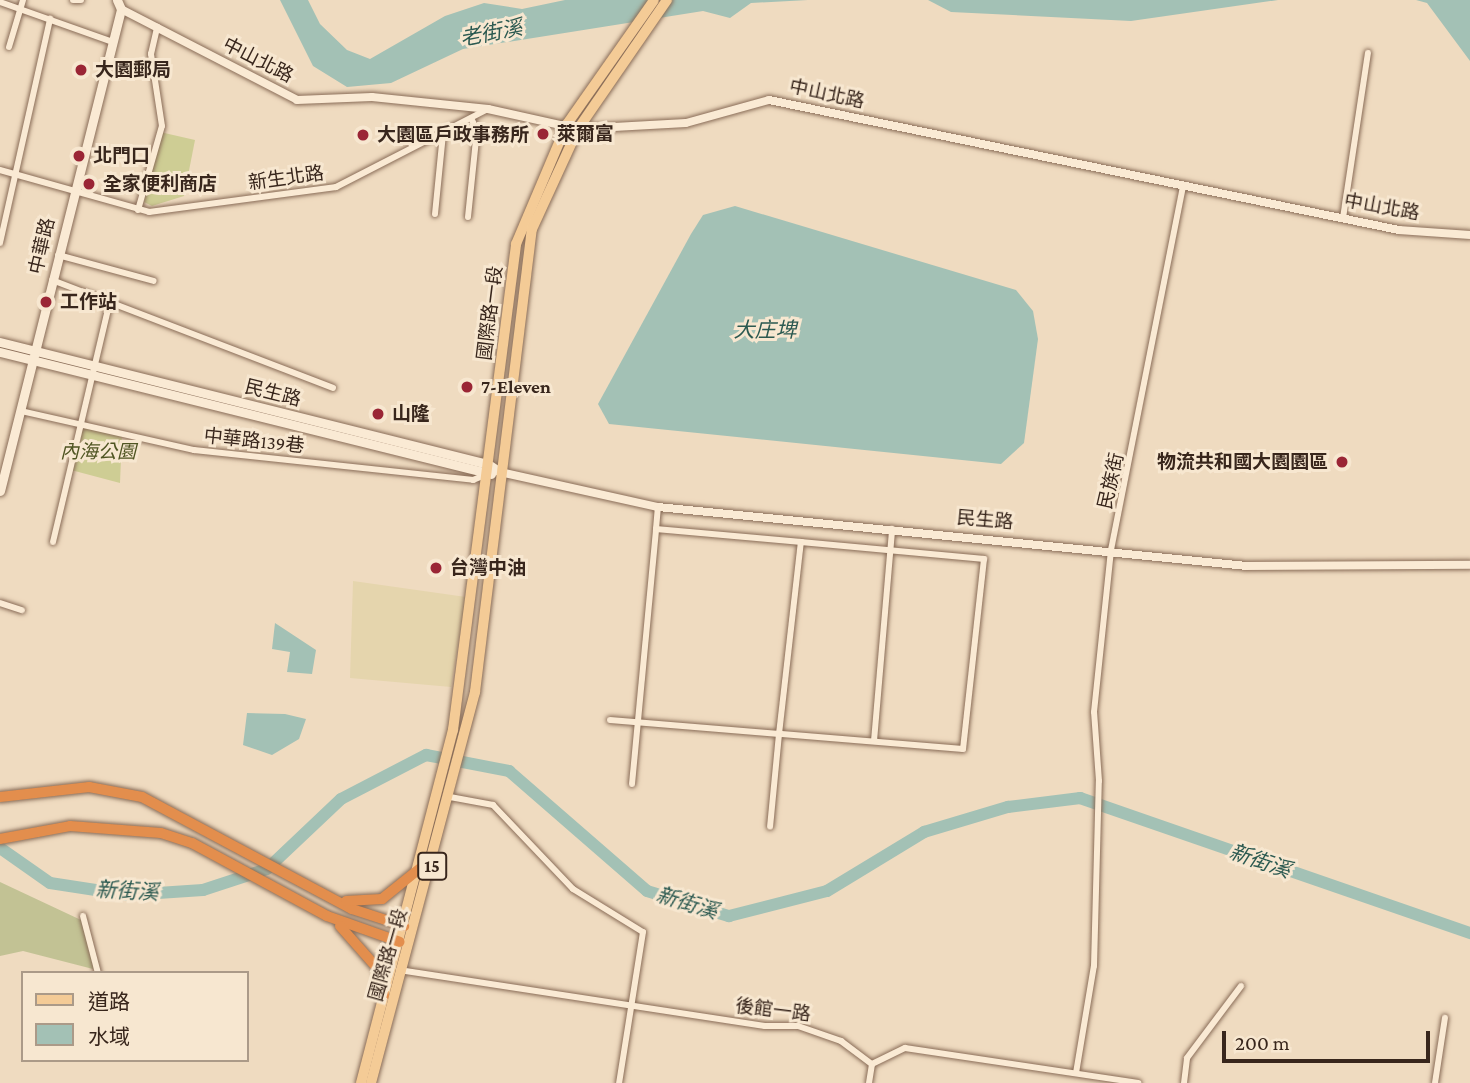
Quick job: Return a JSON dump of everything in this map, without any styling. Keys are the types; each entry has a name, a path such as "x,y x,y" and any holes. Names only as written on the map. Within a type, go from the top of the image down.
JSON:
{"highway":[{"path":"0,796 26,791 89,787 142,797 336,900 404,926"},
{"path":"0,839 70,826 161,833 327,916 400,942"},
{"path":"336,900 382,899 419,869"},
{"path":"327,916 372,960 384,995"}],"main road":[{"name":"15","path":"607,73 654,0"},
{"name":"15","path":"607,73 667,0"},
{"name":"中華路","path":"0,491 119,5"},
{"name":"國際路一段","path":"371,1083 397,969 400,942 457,707 516,244 568,124 607,73"},
{"name":"國際路一段","path":"361,1083 384,995 412,934 470,713 532,229 607,73"},
{"path":"0,342 35,356"},
{"path":"0,352 35,356"},
{"name":"民生路","path":"35,356 500,472"},
{"path":"400,942 412,934 404,926"}],"street":[{"path":"9,47 17,9 23,0"},
{"path":"73,0 81,0"},
{"path":"0,2 110,41"},
{"name":"中山北路","path":"119,5 297,100 372,97 488,109 568,124 578,129 686,123 769,100 1343,218 1470,235"},
{"path":"0,243 12,174 50,19"},
{"path":"138,210 162,126 151,54 157,27"},
{"path":"1343,218 1368,53"},
{"name":"新生北路","path":"0,170 72,194 138,210 322,190 472,120 488,109"},
{"path":"468,217 477,130 472,120"},
{"path":"435,214 443,134"},
{"name":"民族街","path":"1076,1073 1094,966 1098,786 1094,712 1111,550 1183,184"},
{"path":"58,255 154,281"},
{"path":"52,280 333,388"},
{"path":"53,542 110,301"},
{"name":"中華路139巷","path":"21,411 194,450 473,480 488,469"},
{"name":"民生路","path":"500,472 658,507 1111,550 1247,566 1470,565"},
{"path":"632,784 658,507"},
{"path":"610,720 962,749 984,559 656,529"},
{"path":"874,741 892,529"},
{"path":"770,827 801,542"},
{"path":"0,603 22,610"},
{"path":"450,797 493,805 573,889 643,932 619,1083"},
{"path":"83,916 97,971"},
{"name":"後館一路","path":"397,969 818,1031 872,1064"},
{"path":"1184,1083 1187,1058 1241,986"},
{"path":"1435,1083 1446,1018"},
{"path":"869,1083 872,1064 905,1048 1138,1083"}],"shaded area":[{"path":"353,581 466,597 451,687 350,678"}],"green space":[{"path":"160,132 195,140 184,196 152,206 144,202"},
{"name":"內海公園","path":"82,424 122,433 120,483 71,470"},
{"path":"0,882 81,920 93,941 93,969 23,951 0,956"}],"water":[{"name":"老街溪","path":"280,0 308,0 320,24 347,50 370,59 445,16 484,3 522,9 565,0 808,0 751,3 730,18 703,11 463,49 391,83 347,87 313,66"},
{"path":"928,0 1278,0 1131,21 951,12"},
{"path":"1416,0 1470,0 1470,61 1427,3"},
{"name":"大庄埤","path":"735,206 1016,290 1033,311 1038,339 1024,443 1001,464 609,424 598,404 691,234 703,215"},
{"path":"275,623 316,650 312,674 287,672 290,652 272,649"},
{"path":"247,713 285,714 306,719 299,739 272,755 243,745"}],"waterway":[{"name":"新街溪","path":"0,848 50,883 128,895 203,890 267,869 341,799 426,755 509,771 647,891 729,916 827,891 924,832 1008,807 1080,798 1470,933"}],"place":[{"name":"大園郵局","path":"81,70"},
{"name":"萊爾富","path":"543,134"},
{"name":"大園區戶政事務所","path":"363,135"},
{"name":"北門口","path":"79,156"},
{"name":"全家便利商店","path":"89,184"},
{"name":"工作站","path":"46,302"},
{"name":"7-Eleven","path":"467,387"},
{"name":"山隆","path":"378,414"},
{"name":"物流共和國大園園區","path":"1342,462"},
{"name":"台灣中油","path":"436,568"}]}
